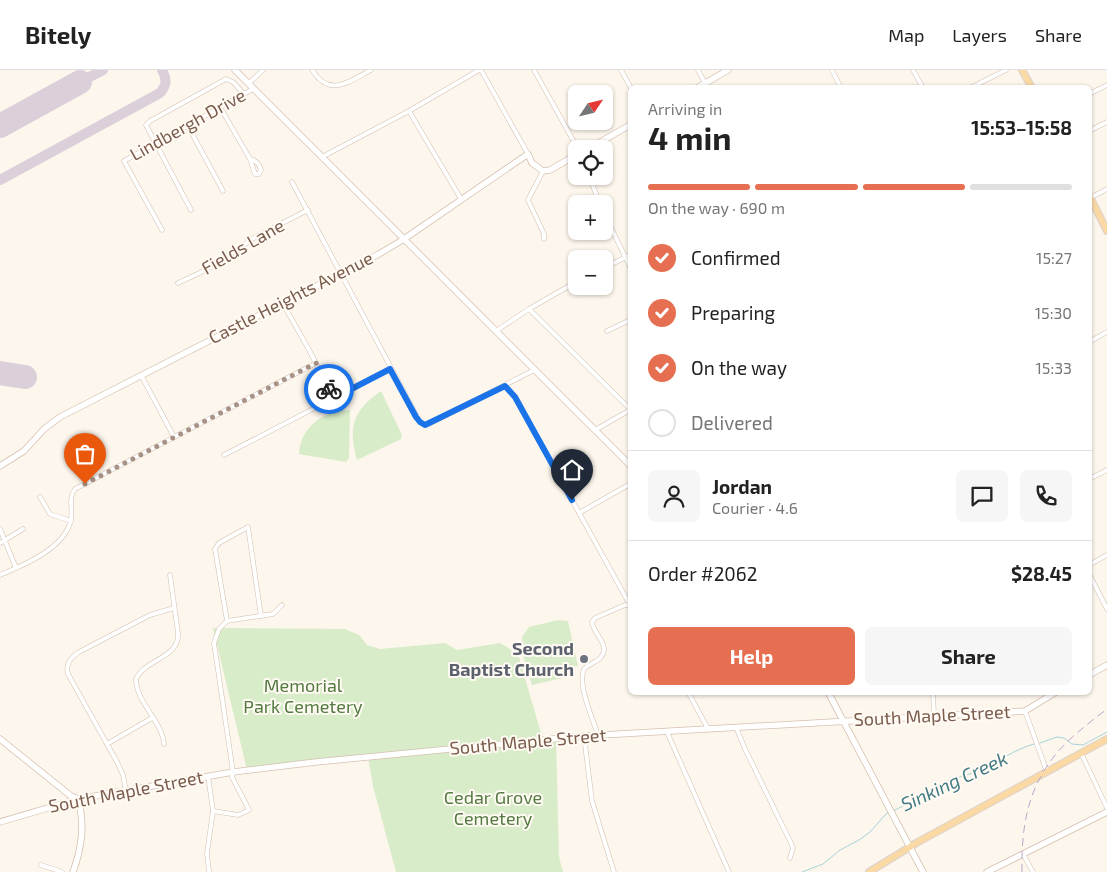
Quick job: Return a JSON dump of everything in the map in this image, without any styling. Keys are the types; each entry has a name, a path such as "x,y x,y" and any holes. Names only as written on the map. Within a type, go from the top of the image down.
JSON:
{"main road":[{"path":"1022,70 1030,85"},
{"path":"1092,200 1107,231"},
{"path":"869,872 910,847 1107,739"}],"street":[{"path":"235,70 628,463"},
{"name":"Lindbergh Drive","path":"162,230 124,160 244,94 263,70"},
{"path":"312,70 322,82 333,86 344,84 370,70"},
{"path":"322,157 409,111 480,70 532,163 543,171 550,170 568,160"},
{"path":"534,70 573,140"},
{"path":"621,70 629,85"},
{"path":"698,70 705,83"},
{"path":"702,85 728,70"},
{"path":"832,70 840,85"},
{"path":"914,70 922,85"},
{"path":"976,85 1006,70"},
{"path":"191,210 146,125 226,79 233,82 244,94"},
{"path":"1092,92 1107,85"},
{"path":"220,107 250,159"},
{"path":"409,111 461,199"},
{"path":"1092,130 1107,122"},
{"path":"188,126 223,191"},
{"path":"604,140 628,126"},
{"name":"Castle Heights Avenue","path":"0,466 24,450 44,429 55,421 282,302 341,274 404,239 528,154"},
{"path":"543,171 528,200 544,234 544,238"},
{"path":"292,182 416,417 424,424 429,424 534,370"},
{"path":"1092,195 1107,189"},
{"name":"Fields Lane","path":"178,283 208,269 257,236 308,210"},
{"path":"613,232 628,263"},
{"path":"613,263 628,256"},
{"path":"496,331 568,287"},
{"path":"282,302 334,398"},
{"path":"529,309 628,408"},
{"path":"607,331 628,321"},
{"path":"1092,340 1107,332"},
{"path":"0,575 39,557 49,550 64,534 71,521 72,493 75,489 316,363"},
{"path":"224,455 390,369"},
{"path":"141,375 174,437"},
{"path":"505,386 515,397 628,602"},
{"path":"594,430 628,411"},
{"path":"1092,478 1107,470"},
{"path":"579,513 628,485"},
{"path":"40,497 50,514 71,521"},
{"path":"227,621 215,549 219,542 248,527 261,616"},
{"path":"0,528 16,568"},
{"path":"0,543 22,529"},
{"path":"1092,563 1107,555"},
{"path":"164,744 162,733 139,692 136,679 144,668 170,652 176,646 178,639 170,575"},
{"path":"1092,580 1107,609"},
{"path":"213,811 238,815 249,810 232,777 233,772 214,643 219,629 227,621 273,614 282,605"},
{"path":"598,736 582,679 584,669 600,658 604,651 603,644 593,628 592,622 595,618 625,605 628,606"},
{"path":"126,791 122,775 107,744 68,674 67,664 79,652 150,615 174,608"},
{"path":"1092,673 1107,665"},
{"path":"690,695 708,729"},
{"path":"830,695 924,872"},
{"path":"933,695 934,716"},
{"name":"South Maple Street","path":"0,822 78,799 233,772 490,744 584,736 1025,711 1044,696"},
{"path":"1025,711 1048,772"},
{"path":"107,744 152,718"},
{"path":"736,727 793,848 790,858"},
{"path":"667,732 729,872"},
{"path":"584,736 592,802 614,872"},
{"path":"0,739 61,788 78,799 83,834 81,849 73,872"},
{"path":"1082,753 1107,808"},
{"path":"208,776 213,811 207,846 209,872"},
{"path":"987,872 1107,812"},
{"path":"1023,854 1033,872"},
{"path":"41,865 62,872"}],"green space":[{"path":"381,391 402,435 401,439 357,460 353,439 355,421 358,413 364,406"},
{"path":"350,410 349,458 346,462 299,454 300,444 304,436 315,422 331,413"},
{"path":"558,620 568,621 578,666 564,668 567,677 532,685 523,655 522,637 529,627"},
{"name":"Memorial Park Cemetery","path":"213,628 345,629 359,635 367,645 380,649 445,643 457,650 500,643 518,654 543,740 556,739 559,857 563,872 396,872 373,786 368,758 247,770"}],"waterway":[{"name":"Sinking Creek","path":"1040,743 1057,737 1064,738 1072,744 1083,745 1107,732"},
{"name":"Sinking Creek","path":"893,811 941,784 978,771 1019,749 1034,744"},
{"name":"Sinking Creek","path":"802,872 823,864 840,850 859,840 870,832 889,812"}],"taxiway":[{"path":"80,82 103,70"},
{"path":"0,180 160,93 165,82 162,70"}],"runway":[{"path":"0,126 80,82"},
{"path":"0,373 25,377"}],"railway":[{"path":"1022,872 1023,836 1035,788 1053,758 1065,744 1107,709"}],"way so far":[{"path":"85,484 316,363 329,389"}],"place":[{"name":"Second Baptist Church","path":"584,659"}],"route":[{"path":"329,389 334,398 390,369 416,417 425,425 505,386 515,397 572,500"}],"park label":[{"name":"Cedar Grove Cemetery","path":"493,808"}]}
